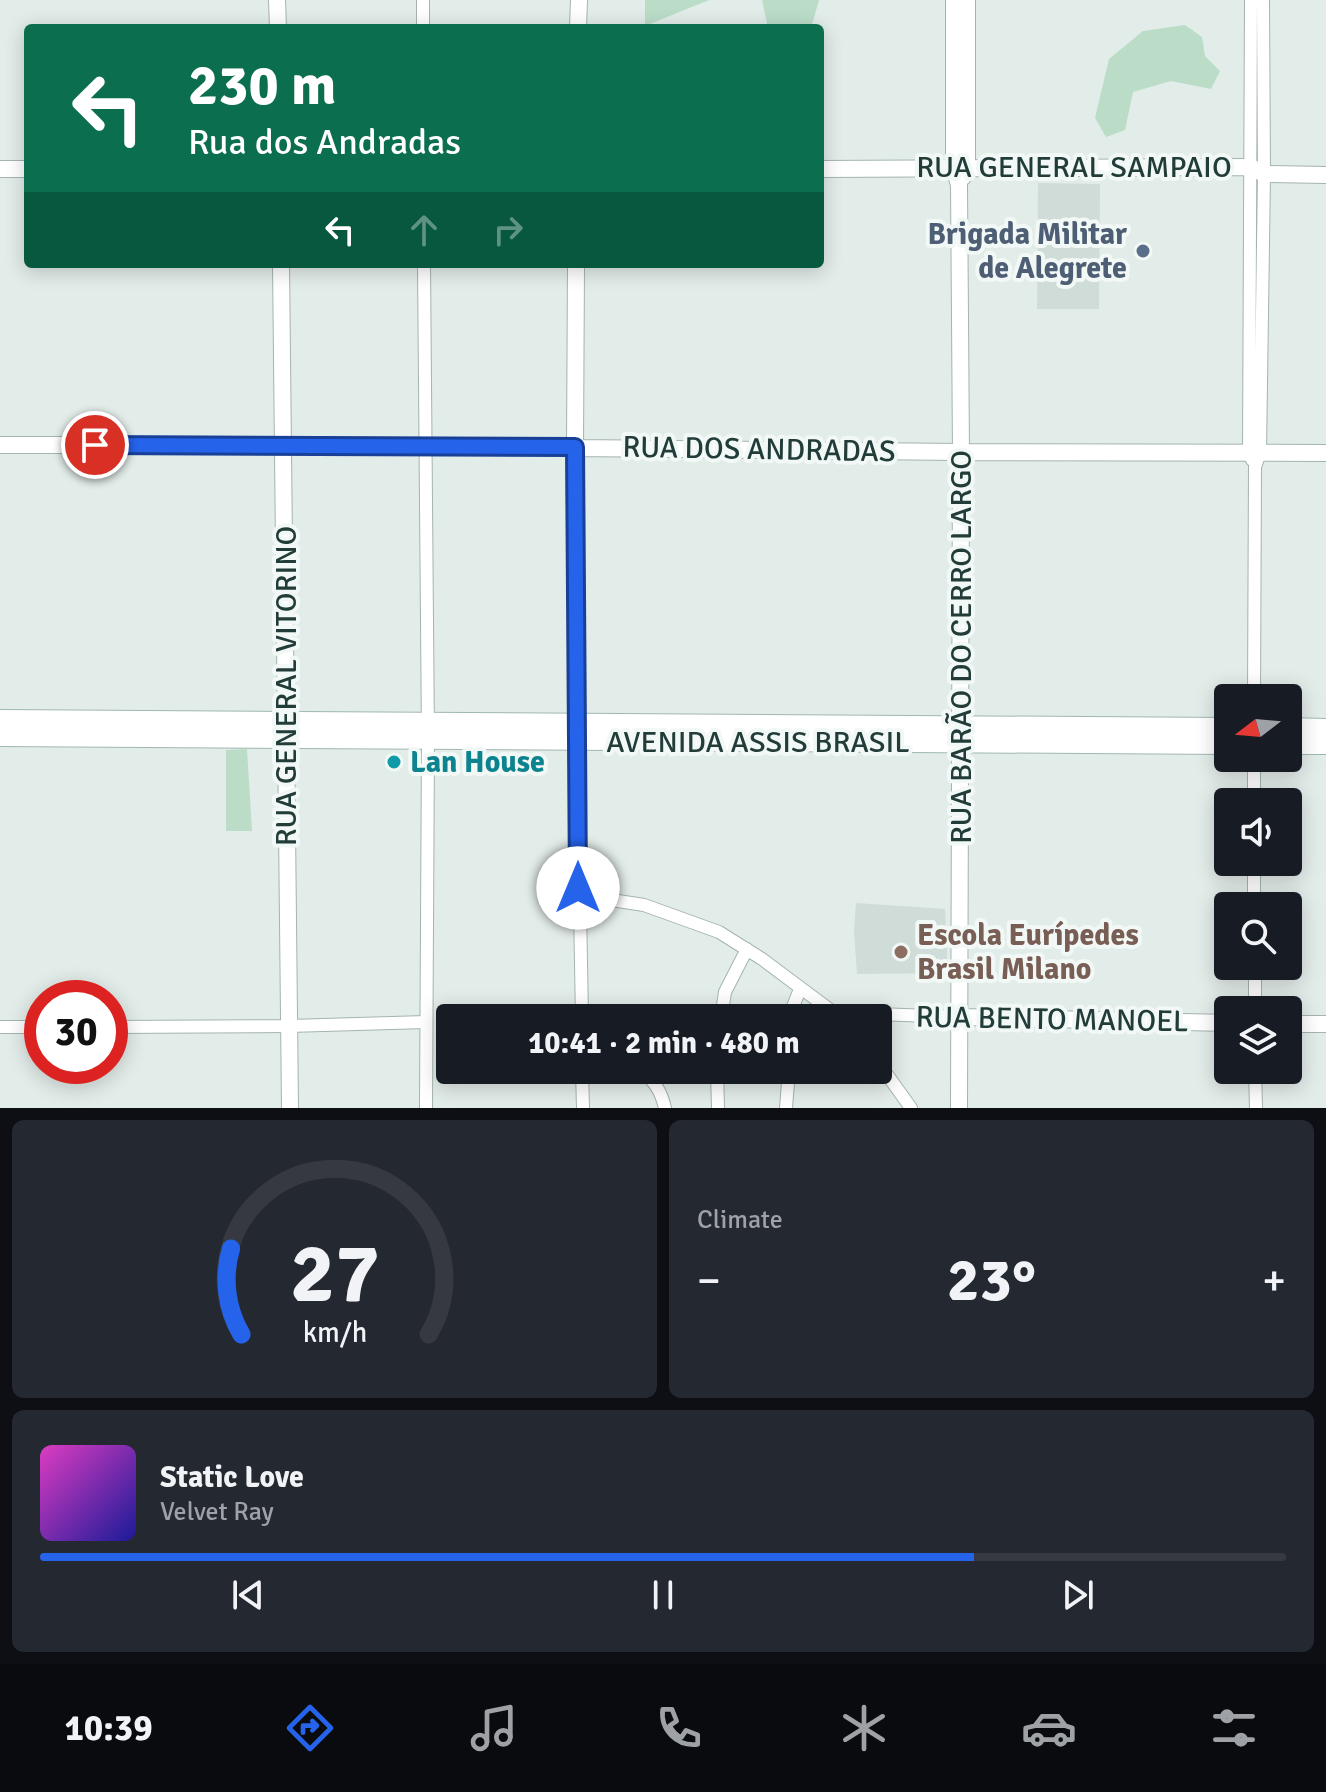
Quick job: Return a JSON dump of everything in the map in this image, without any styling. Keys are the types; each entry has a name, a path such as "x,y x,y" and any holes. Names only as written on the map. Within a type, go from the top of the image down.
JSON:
{"main road":[{"name":"AVENIDA ASSIS BRASIL","path":"0,719 176,729 428,731 961,734 1214,727"},
{"path":"1302,727 1326,728"},
{"name":"AVENIDA ASSIS BRASIL","path":"0,737 176,729"},
{"name":"AVENIDA ASSIS BRASIL","path":"961,734 1214,744"},
{"path":"1302,745 1326,745"}],"street":[{"path":"277,0 278,24"},
{"path":"423,0 423,24"},
{"path":"578,24 579,0"},
{"name":"RUA BARÃO DO CERRO LARGO","path":"954,0 961,168"},
{"name":"RUA BARÃO DO CERRO LARGO","path":"959,1108 959,185 967,0"},
{"path":"1251,0 1258,170"},
{"path":"1254,684 1258,170 1263,0"},
{"path":"0,169 24,169"},
{"name":"RUA GENERAL SAMPAIO","path":"824,169 1258,170 1326,175"},
{"name":"RUA GENERAL VITORINO","path":"281,268 290,1108"},
{"path":"424,268 428,731 426,1108"},
{"path":"576,268 577,732 582,1004"},
{"name":"RUA DOS ANDRADAS","path":"0,445 575,447 1255,458 1326,453"},
{"path":"579,895 644,905 719,932 821,1004"},
{"path":"723,1004 725,992 747,949"},
{"path":"794,1004 800,989"},
{"name":"RUA BENTO MANOEL","path":"892,1015 1214,1023"},
{"path":"128,1027 426,1022"},
{"path":"1302,1024 1326,1024"},
{"path":"0,1027 24,1027"},
{"path":"892,1082 910,1108"},
{"path":"582,1084 583,1108"},
{"path":"656,1084 665,1108"},
{"path":"717,1084 718,1108"},
{"path":"786,1108 788,1084"},
{"path":"1255,1084 1256,1108"}],"shaded area":[{"path":"1038,183 1100,184 1099,309 1037,309"},
{"name":"Escola Eurípedes Brasil Milano","path":"856,903 945,909 948,973 857,974"}],"green space":[{"path":"645,0 709,0 650,24 645,24"},
{"path":"762,0 819,0 812,24 767,24"},
{"path":"1185,25 1202,37 1205,56 1220,71 1211,89 1171,81 1133,92 1125,130 1106,137 1095,118 1109,59 1143,31"},
{"path":"247,749 252,831 226,831 226,750"}],"place":[{"name":"Brigada Militar de Alegrete","path":"1143,251"},
{"name":"Lan House","path":"394,762"},
{"name":"Escola Eurípedes Brasil Milano","path":"901,952"}],"route":[{"path":"95,445 575,447 578,888"}]}
